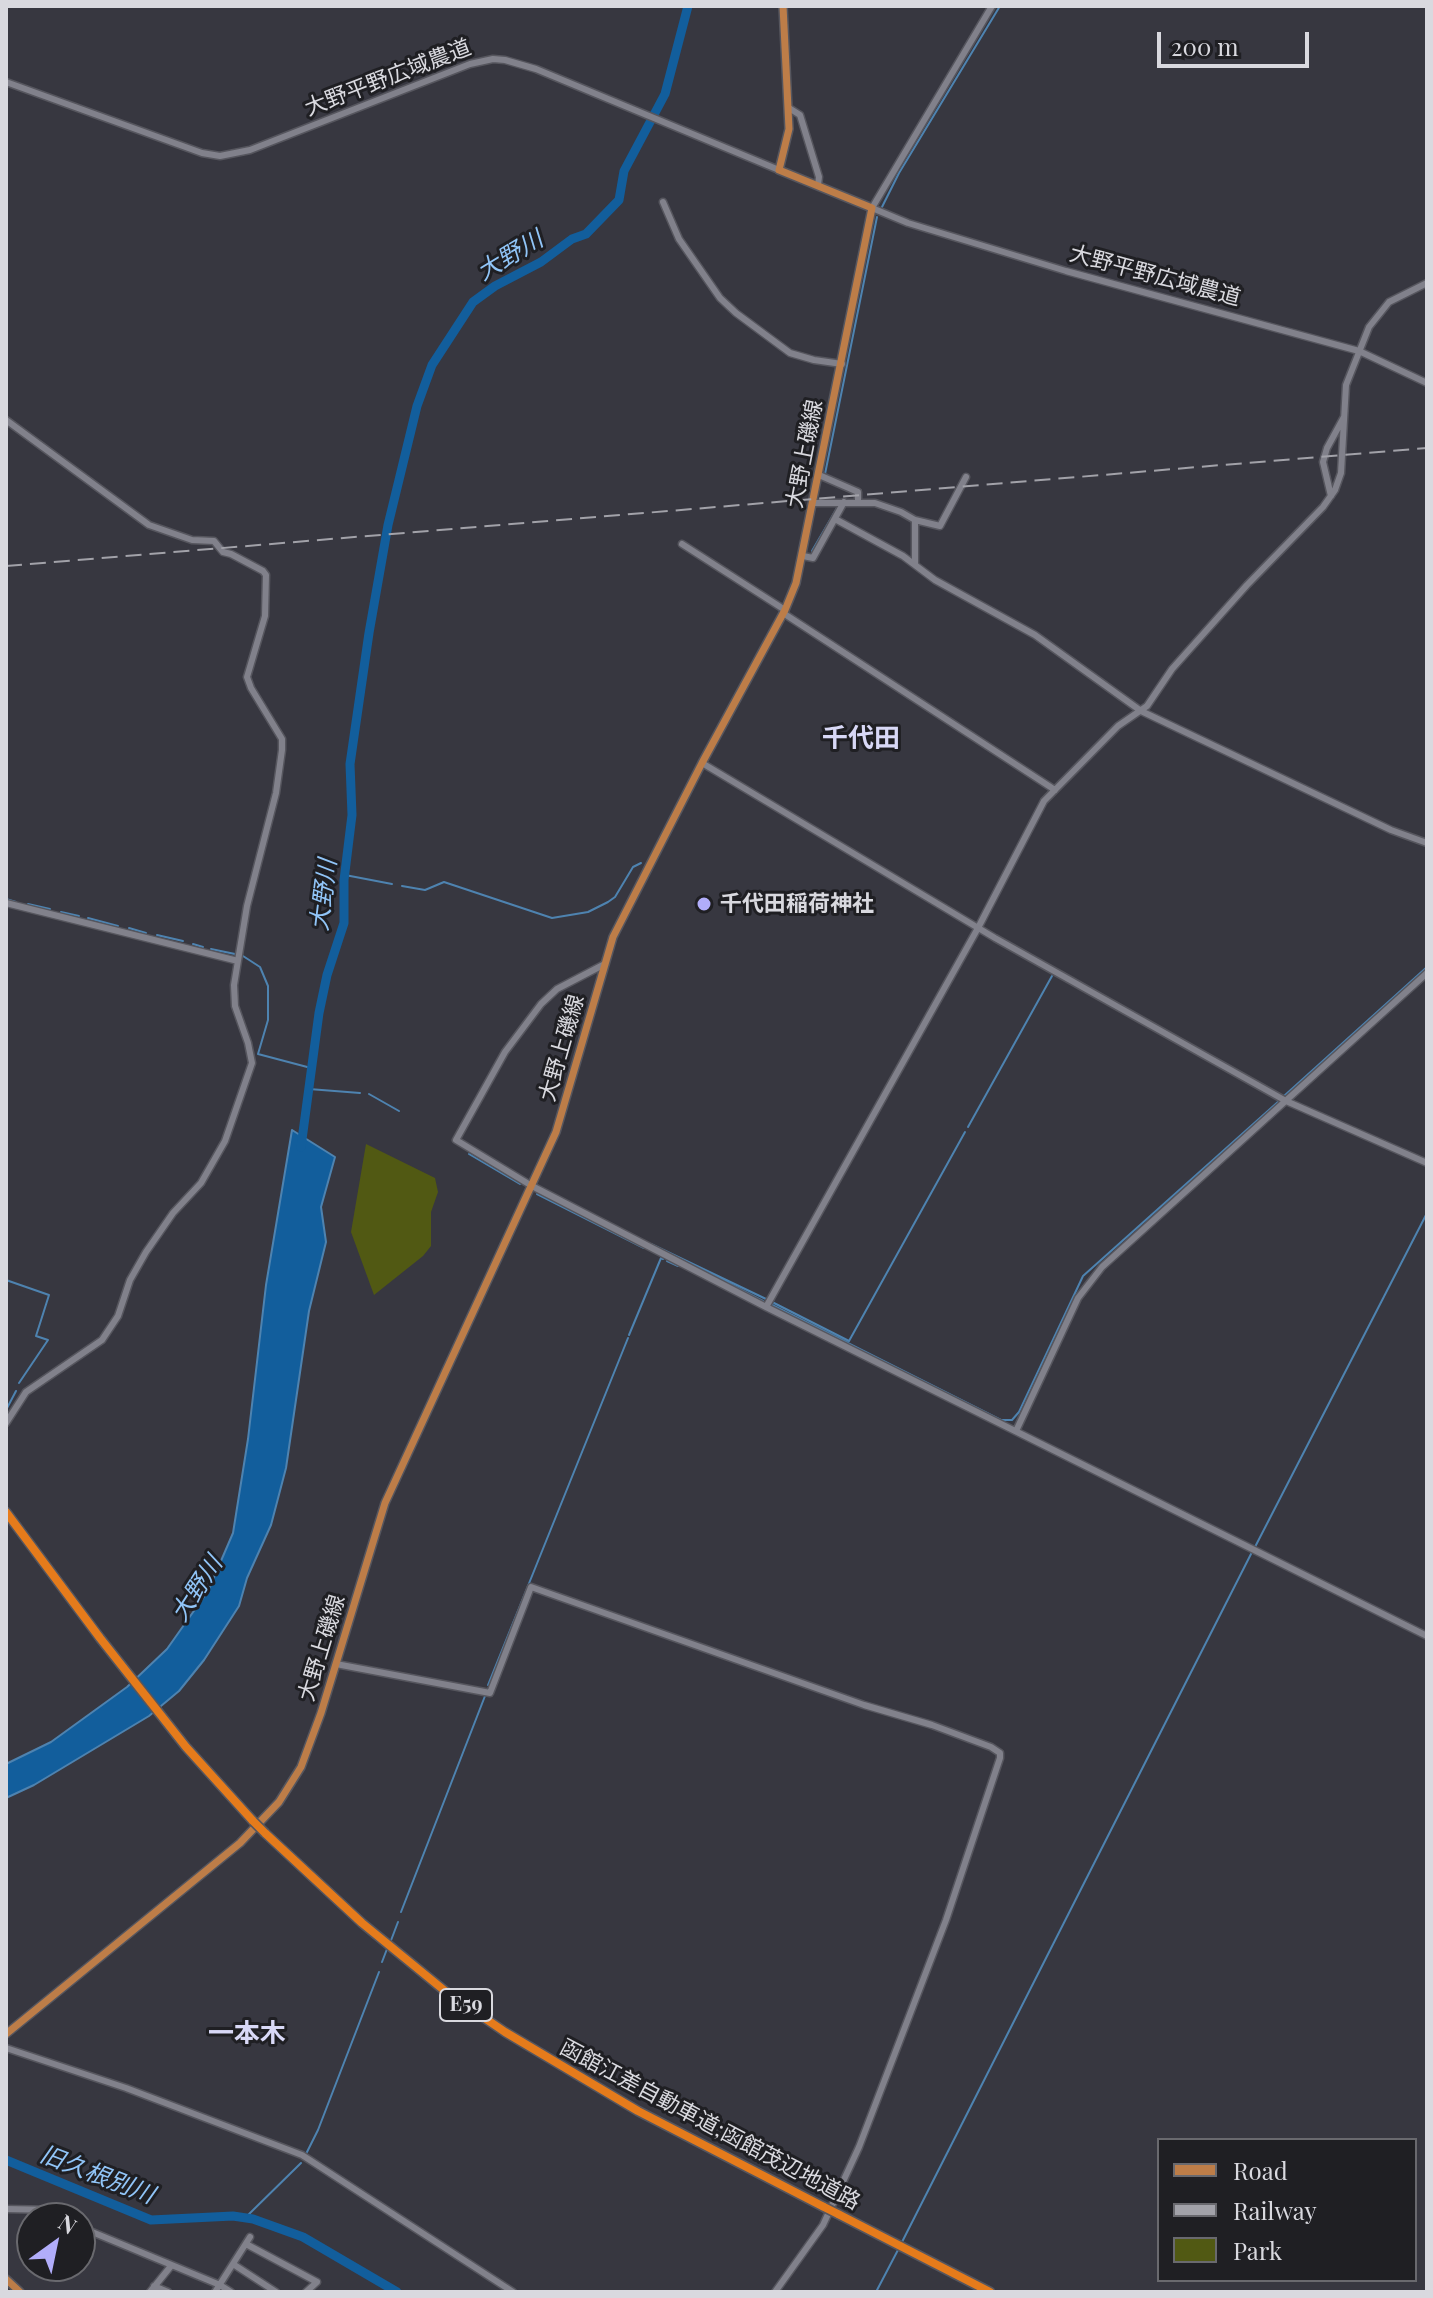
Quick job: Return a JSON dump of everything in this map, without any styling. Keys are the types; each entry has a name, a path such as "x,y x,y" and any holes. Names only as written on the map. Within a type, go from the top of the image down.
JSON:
{"highway":[{"name":"函館江差自動車道;函館茂辺地道路","path":"6,1512 186,1747 253,1821 317,1883 445,1991 546,2059 695,2142 990,2292"}],"main road":[{"path":"783,6 789,129 779,170 872,208"},
{"name":"大野上磯線","path":"6,2034 240,1843 265,1818 301,1767 314,1735 370,1547 391,1489 556,1132 603,965 623,915 784,612 796,583 872,208"},
{"path":"6,2279 20,2292"}],"street":[{"path":"872,208 992,6"},
{"name":"大野平野広域農道","path":"6,82 202,153 220,156 250,150 484,60 517,62 779,170"},
{"path":"789,108 800,115 819,177 818,185"},
{"path":"663,202 679,239 720,298 736,313 790,353 842,364"},
{"name":"大野平野広域農道","path":"872,208 908,223 1051,267 1359,351 1427,383"},
{"path":"766,1307 978,928 1040,808 1118,726 1141,711 1181,659 1331,496 1341,473 1346,385 1369,327 1383,308 1402,294 1427,283"},
{"path":"1331,496 1323,462 1327,448 1345,416"},
{"path":"6,420 149,525 192,540 214,541 223,552 255,566 266,575 265,616 247,677 282,739 276,793 247,906 234,996 252,1063 225,1141 201,1183 173,1213 146,1252 130,1280 118,1316 102,1340 26,1392 6,1423"},
{"path":"819,475 858,492 858,502"},
{"path":"814,503 858,502 887,507 915,520 940,526 966,477"},
{"path":"803,556 813,558 844,502"},
{"path":"835,519 915,564 935,580 1035,635 1141,711 1391,830 1427,843"},
{"path":"915,520 915,564"},
{"path":"682,544 1055,790"},
{"path":"702,763 978,928 1286,1101 1427,1163"},
{"path":"6,903 144,935 238,961"},
{"path":"603,965 557,989 541,1004 505,1052 456,1140 532,1186 766,1307 1427,1636"},
{"path":"1016,1431 1078,1298 1092,1278 1427,973"},
{"path":"336,1664 490,1693 531,1587 864,1705 947,1731 1000,1753 946,1920 859,2147 823,2225 775,2292"},
{"path":"6,2048 126,2088 302,2155 513,2292"},
{"path":"96,2234 231,2292"},
{"path":"217,2288 248,2240 317,2282 306,2292"},
{"path":"233,2264 276,2292"},
{"path":"168,2292 152,2289 171,2266"}],"green space":[{"path":"366,1144 435,1178 438,1192 431,1212 431,1246 374,1295 351,1232"}],"water":[{"path":"292,1130 335,1157 321,1207 326,1242 309,1311 286,1468 271,1525 247,1578 239,1606 204,1660 179,1691 149,1716 34,1785 6,1798 6,1764 51,1742 127,1687 167,1649 208,1591 233,1533 248,1439 266,1285"}],"waterway":[{"name":"大野川","path":"301,1147 319,1013 327,975 344,923 344,880 352,815 350,764 369,633 388,525 417,406 432,365 473,302 495,286 541,262 572,239 586,234 619,200 624,171 665,94 688,6"},
{"path":"882,207 899,173 1000,6"},
{"path":"825,474 877,217"},
{"path":"812,551 837,508"},
{"path":"402,886 425,890 444,882 552,918 588,912 608,902 615,897 633,867 641,863"},
{"path":"345,875 392,884"},
{"path":"6,899 16,902"},
{"path":"28,904 50,909"},
{"path":"61,912 79,916"},
{"path":"88,918 118,926"},
{"path":"129,928 146,933"},
{"path":"157,935 183,941"},
{"path":"193,944 203,947"},
{"path":"211,949 235,954"},
{"path":"243,956 260,967 268,986 268,1020 258,1054 311,1068"},
{"path":"1284,1096 1427,967"},
{"path":"968,1127 1052,976"},
{"path":"309,1089 360,1093"},
{"path":"369,1094 399,1111"},
{"path":"772,1305 1001,1420 1012,1420 1019,1412 1083,1276 1279,1101"},
{"path":"774,1303 849,1341 965,1132"},
{"path":"469,1154 520,1184"},
{"path":"537,1194 644,1248"},
{"path":"1255,1547 1427,1213"},
{"path":"651,1244 766,1299"},
{"path":"629,1335 663,1259"},
{"path":"667,1261 678,1266"},
{"path":"686,1262 763,1301"},
{"path":"6,1280 49,1295 36,1336 48,1340 19,1383"},
{"path":"488,1685 628,1338"},
{"path":"6,1410 16,1391"},
{"path":"902,2242 1252,1552"},
{"path":"401,1912 485,1696"},
{"path":"390,1943 398,1922"},
{"path":"382,1962 387,1949"},
{"path":"307,2152 379,1972"},
{"name":"旧久根別川","path":"6,2160 151,2220 233,2216 253,2219 303,2237 397,2292"},
{"path":"245,2218 301,2163"},
{"path":"876,2292 899,2248"}],"railway":[{"path":"6,566 1427,448"}],"place":[{"name":"千代田稲荷神社","path":"704,904"}],"district":[{"name":"千代田","path":"861,739"},
{"name":"一本木","path":"247,2034"}]}
